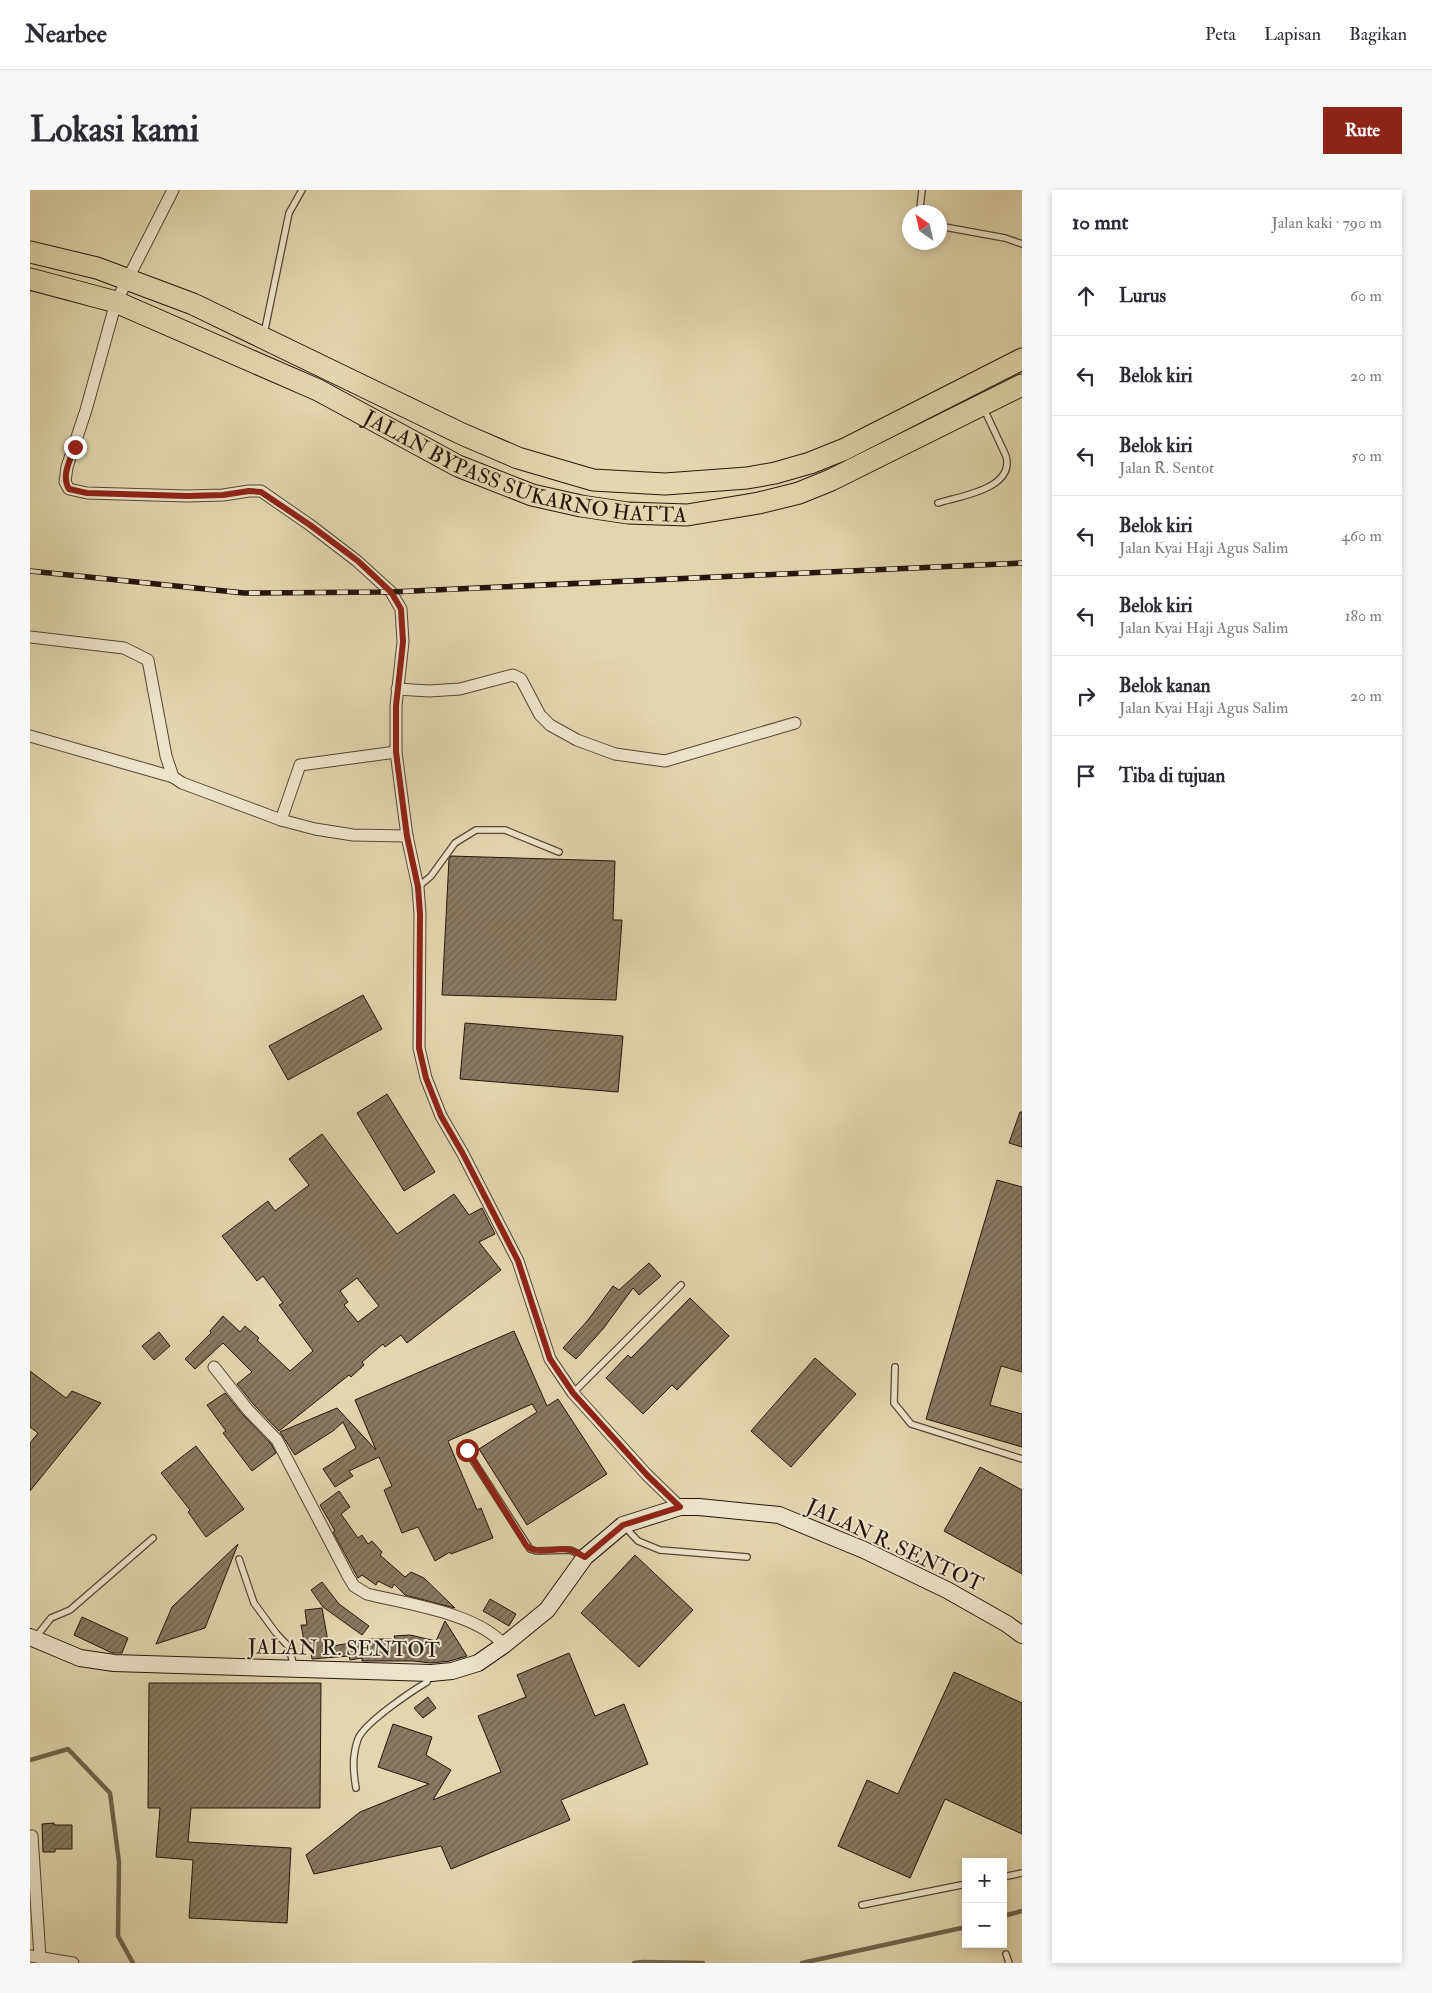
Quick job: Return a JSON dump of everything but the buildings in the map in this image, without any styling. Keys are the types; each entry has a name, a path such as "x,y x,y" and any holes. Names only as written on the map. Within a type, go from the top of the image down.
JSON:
{"highway":[{"name":"JALAN BYPASS SUKARNO HATTA","path":"30,252 97,268 193,304 462,434 518,458 593,480 666,484 747,478 775,473 810,463 872,436 1022,359"},
{"name":"JALAN BYPASS SUKARNO HATTA","path":"30,279 116,302 318,390 458,466 504,485 532,495 571,504 628,513 687,515 759,503 799,493 832,480 1022,385"}],"street":[{"path":"173,190 116,302 67,467 65,482 69,489 87,493 187,496 223,495 249,491 261,492 310,525 358,561 391,592 401,609 402,619 403,642 397,688 396,752 407,836 418,887 420,914 419,1048 426,1078 441,1116 463,1154 518,1261 550,1359 573,1393 647,1475 680,1507"},
{"path":"30,637 124,648 148,660 166,756 173,777"},
{"path":"397,688 428,691 460,689 513,675 518,676 521,678 540,715 550,725 577,740 614,754 665,761 795,723"},
{"path":"30,736 173,777 182,783 281,820 352,835 407,836"},
{"path":"281,820 300,765 396,752"},
{"path":"214,1367 248,1410 277,1440 340,1563 354,1586 366,1594 453,1615 480,1626 497,1636 504,1645"},
{"name":"JALAN R. SENTOT","path":"32,1638 80,1658 114,1663 431,1673 452,1671 478,1663 504,1645 547,1610 585,1557 623,1525 680,1507 779,1515 864,1550 947,1590 1007,1624 1022,1635"},
{"path":"32,1836 35,1956 73,1963"}],"lane":[{"path":"263,339 288,213 302,190"},
{"path":"920,205 922,190"},
{"path":"947,227 1005,238 1022,244"},
{"path":"938,503 987,489 1001,478 1006,471 1008,463 1006,456 982,405"},
{"path":"418,887 431,876 455,843 476,830 505,830 559,852"},
{"path":"573,1393 681,1285"},
{"path":"895,1367 894,1403 911,1424 1022,1459"},
{"path":"467,1450 530,1549 536,1551 570,1550 585,1557"},
{"path":"623,1525 638,1541 660,1550 747,1557"},
{"path":"32,1638 51,1618 70,1610 153,1538"},
{"path":"239,1559 254,1603 289,1647 294,1669"},
{"path":"356,1788 352,1763 359,1736 381,1715 427,1682 431,1673"},
{"path":"1007,1876 1022,1873"},
{"path":"862,1905 962,1885"},
{"path":"1006,1954 1009,1963"}],"waterway":[{"path":"30,1760 68,1749 110,1793 119,1862 118,1936 133,1963"},
{"path":"1007,1915 1022,1911"},
{"path":"802,1963 962,1928"},
{"path":"634,1963 703,1963"}],"railway":[{"path":"30,571 244,593 391,592 1022,563"}],"route":[{"path":"75,447 67,467 65,482 69,489 87,493 187,496 223,495 249,491 261,492 279,502 358,561 391,592 401,609 403,642 397,688 396,752 407,836 418,887 420,914 419,1048 426,1078 441,1116 463,1154 518,1261 550,1359 573,1393 647,1475 680,1507 623,1525 585,1557 570,1550 536,1551 526,1545 467,1450"}]}
